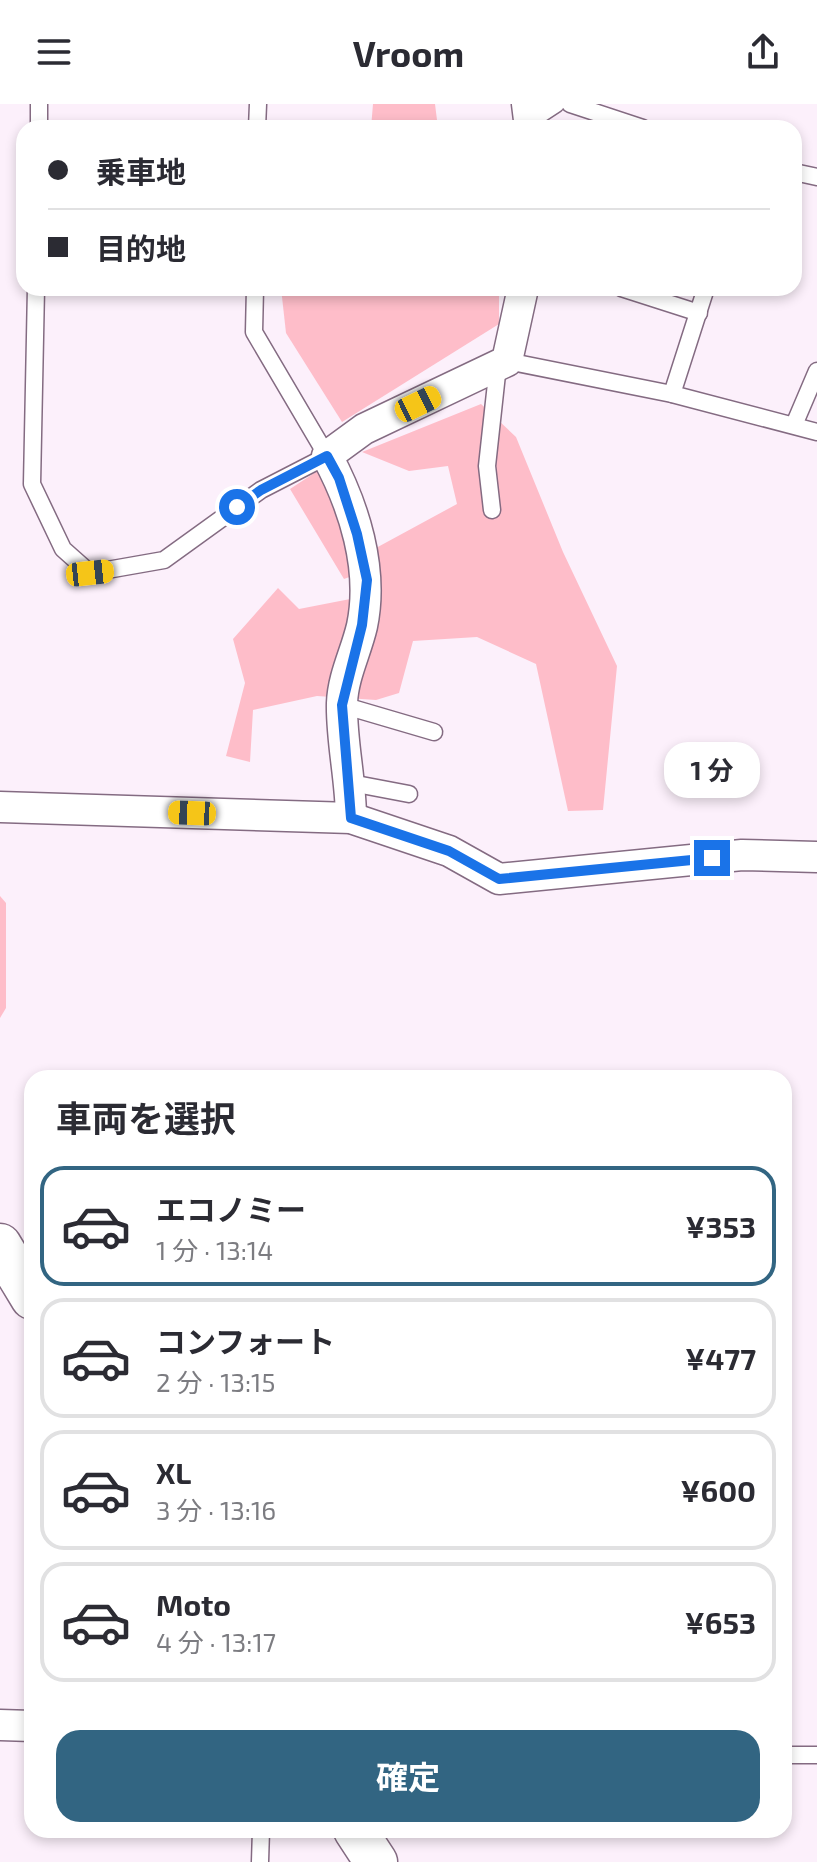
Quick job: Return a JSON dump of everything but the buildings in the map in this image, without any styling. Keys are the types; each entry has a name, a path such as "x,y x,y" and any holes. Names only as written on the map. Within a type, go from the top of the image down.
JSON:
{"street":[{"path":"351,818 351,783 342,705 362,625 367,580 357,534 339,478 327,456 364,429 503,363 521,296"},
{"path":"0,807 351,818 449,851 499,879 742,855 817,857"},
{"path":"0,1245 24,1285"},
{"path":"0,1725 24,1726"},
{"path":"360,1838 376,1862"}],"lane":[{"path":"529,118 556,104"},
{"path":"570,104 619,120"},
{"path":"36,296 32,484 63,549 90,573 164,560 261,490 327,456 254,332 255,296"},
{"path":"646,296 699,313"},
{"path":"672,394 704,296"},
{"path":"492,510 487,466 503,363 672,394 817,432"},
{"path":"794,425 817,371"},
{"path":"342,705 434,732"},
{"path":"351,783 409,794"},
{"path":"792,1755 817,1755"},
{"path":"260,1862 261,1838"}],"shaded area":[{"path":"373,104 435,104 437,120 372,120"},
{"path":"282,296 499,296 499,324 342,422 286,333"},
{"path":"481,404 516,437 563,552 617,666 603,810 568,811 536,664 477,637 413,641 399,693 376,700 317,696 253,710 250,762 226,756 245,683 233,639 278,588 299,609 381,593 377,567 344,579 290,489 319,470 363,522 352,561 457,504 448,466 409,471 362,452"},
{"path":"0,896 6,903 6,1008 0,1018"}],"route":[{"path":"237,507 261,490 327,456 339,478 357,534 367,580 362,625 344,686 342,705 351,777 351,818 449,851 499,879 712,858"}]}
